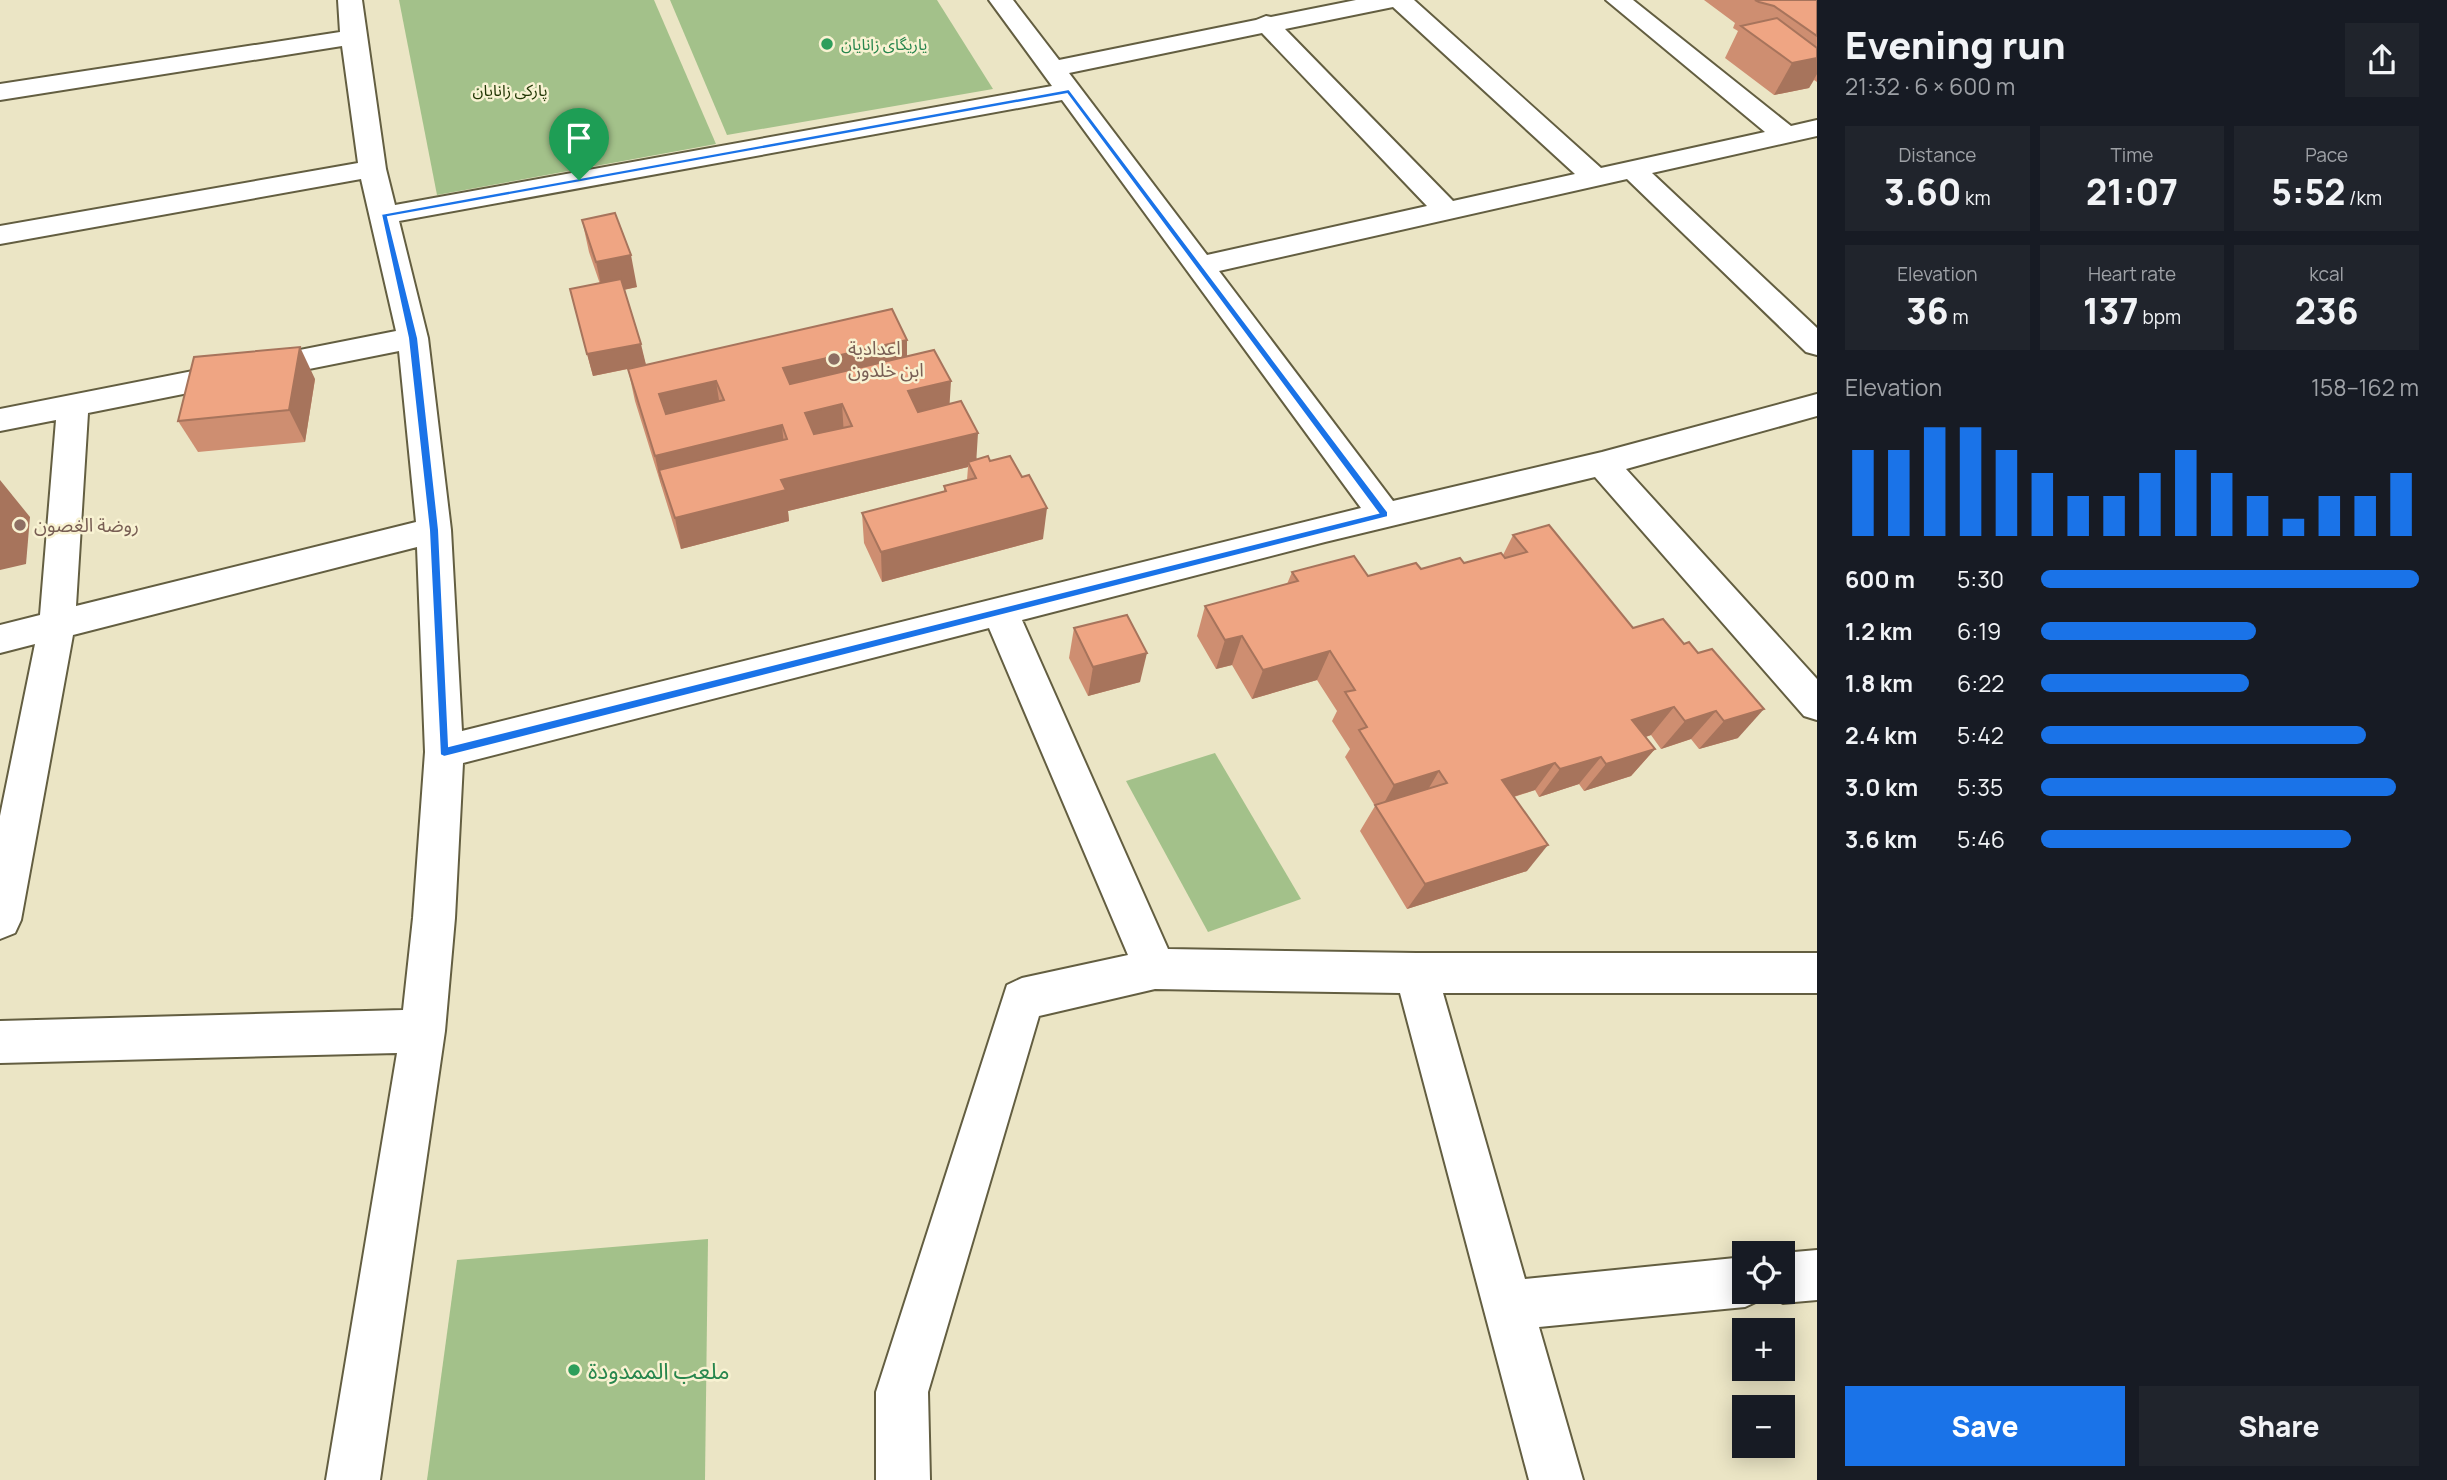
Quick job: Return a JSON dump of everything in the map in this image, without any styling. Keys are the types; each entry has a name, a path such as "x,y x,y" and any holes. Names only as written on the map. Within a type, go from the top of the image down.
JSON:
{"street":[{"path":"1001,0 1385,515"},
{"path":"384,215 1060,80 1337,5 1391,0"},
{"path":"1399,0 1595,177"},
{"path":"1619,0 1786,135"},
{"path":"0,92 352,18 372,169 413,338 434,530 444,752 434,918 423,1031 353,1480"},
{"path":"1266,23 1447,211"},
{"path":"1199,266 1817,128"},
{"path":"0,235 372,169"},
{"path":"1632,169 1817,345"},
{"path":"0,420 413,338"},
{"path":"444,752 1385,515 1602,464 1817,405"},
{"path":"0,920 57,625 73,406"},
{"path":"1602,464 1817,705"},
{"path":"0,639 434,530"},
{"path":"1000,611 1155,969"},
{"path":"902,1480 902,1391 1022,999 1155,969 1416,973 1817,973"},
{"path":"1416,973 1556,1480"},
{"path":"0,1042 423,1031"},
{"path":"1795,1277 1817,1275"},
{"path":"1508,1306 1732,1283"}],"green space":[{"name":"پارکی زانایان","path":"399,0 654,0 716,144 437,195"},
{"name":"یاریگای زانایان","path":"670,0 937,0 993,89 727,135"},
{"path":"1215,753 1301,899 1208,932 1126,781"},
{"name":"ملعب الممدودة","path":"708,1239 705,1480 427,1480 457,1260"}],"building":[{"path":"1755,0 1817,0 1817,36 1774,6"},
{"path":"1777,18 1817,48 1817,58 1792,63 1741,26"},
{"path":"615,213 631,255 596,262 582,220"},
{"path":"621,279 641,344 587,354 570,289"},
{"path":"892,309 907,340 783,368 790,384 934,350 951,381 908,391 918,412 961,401 978,433 781,480 786,490 675,518 659,470 787,439 782,425 655,456 628,369","holes":["716,381 724,400 666,414 659,394","842,404 852,426 814,434 805,413"]},
{"path":"300,347 289,410 178,421 194,357"},
{"path":"988,456 990,461 1010,456 1022,477 1029,475 1047,508 881,552 862,513 946,491 944,486 976,478 968,462"},
{"path":"1549,525 1633,628 1663,619 1684,644 1689,642 1698,653 1712,649 1764,709 1724,721 1716,711 1685,721 1674,707 1632,720 1655,749 1606,764 1601,757 1560,769 1555,763 1502,780 1548,845 1425,884 1375,805 1447,783 1439,771 1394,785 1359,730 1367,727 1345,692 1355,690 1330,651 1263,670 1242,636 1225,640 1205,606 1298,581 1292,572 1354,556 1368,576 1416,563 1421,569 1460,558 1464,563 1501,553 1505,558 1527,552 1513,535"},
{"path":"1127,615 1147,653 1093,667 1074,628"}],"place":[{"name":"یاریگای زانایان","path":"827,44"},
{"name":"اعدادية ابن خلدون","path":"834,359"},
{"name":"روضة الغصون","path":"20,525"},
{"name":"ملعب الممدودة","path":"574,1370"}],"route":[{"path":"1069,91 1385,515 444,752 434,530 413,338 384,215 579,180 1069,91"}]}
